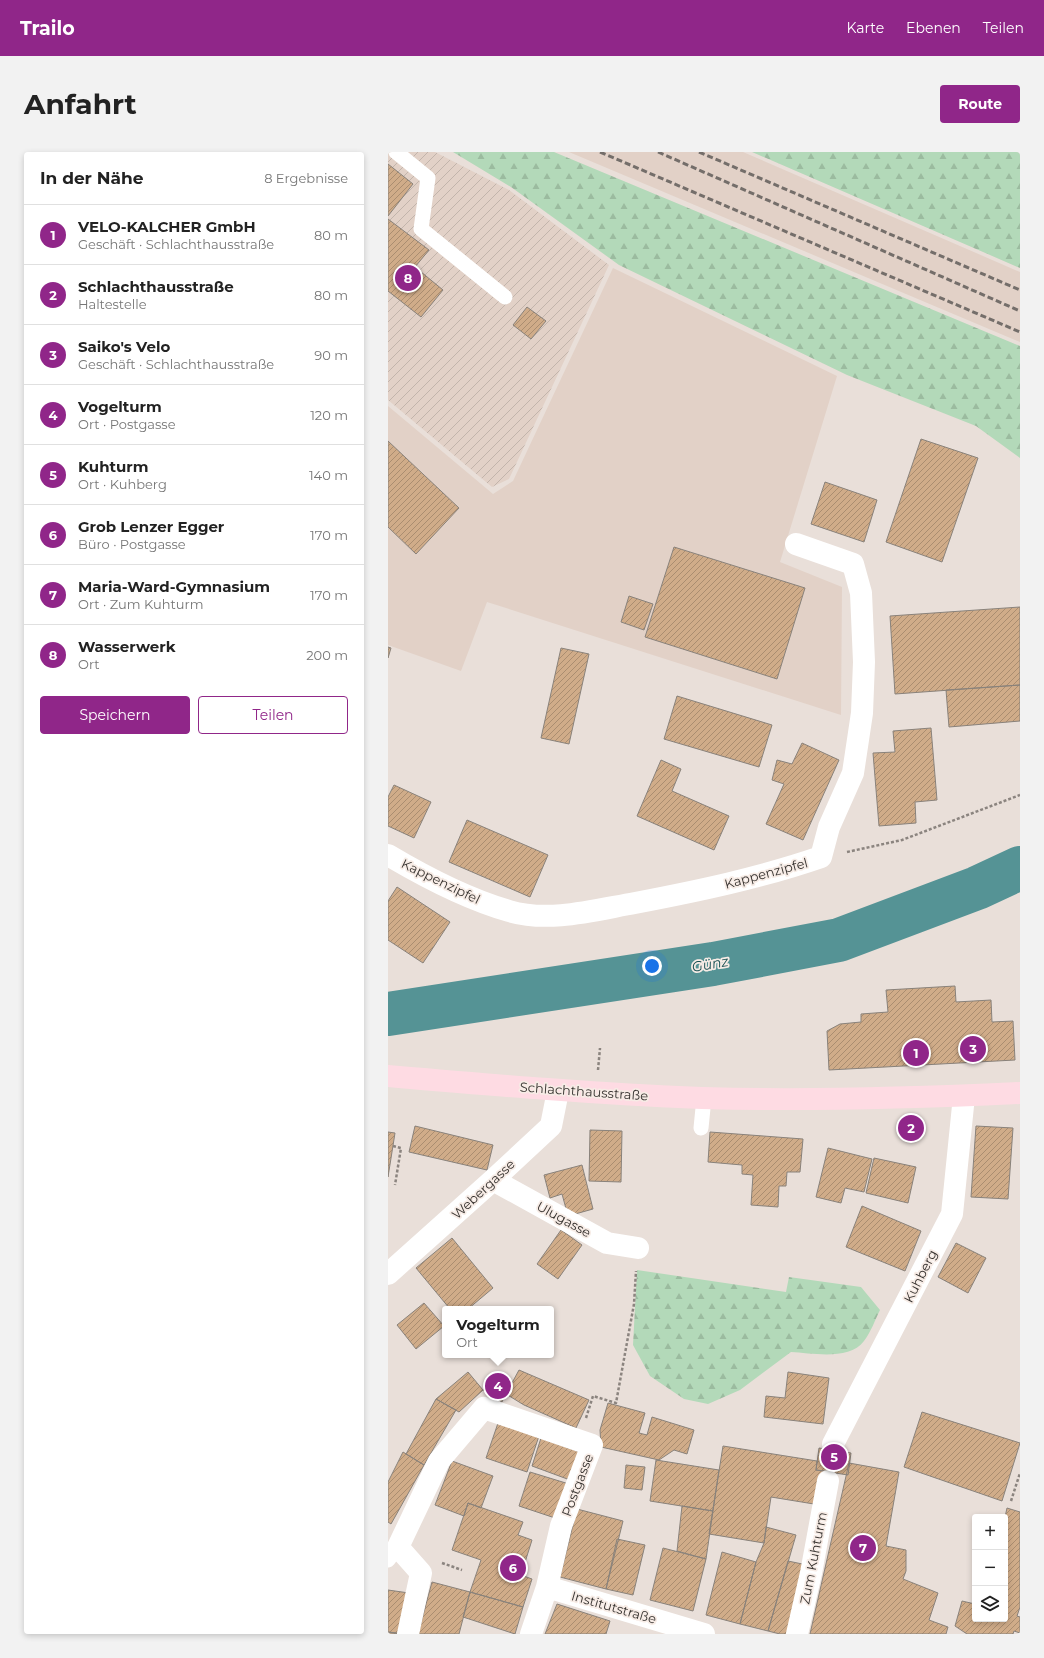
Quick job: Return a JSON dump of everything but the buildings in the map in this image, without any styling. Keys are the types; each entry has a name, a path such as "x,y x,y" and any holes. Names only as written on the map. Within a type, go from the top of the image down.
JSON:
{"main road":[{"name":"Schlachthausstraße","path":"388,1076 558,1091 704,1098 840,1099 1020,1093"}],"street":[{"name":"Kappenzipfel","path":"388,855 454,890 510,912 548,916 588,911 702,890 778,872 821,857 829,827 853,773 862,713 864,662 860,593 854,564 796,544"},
{"name":"Webergasse","path":"388,1276 551,1126 558,1091"},
{"name":"Kuhberg","path":"833,1444 952,1214 964,1096"},
{"name":"Ulugasse","path":"494,1180 607,1243 638,1248"},
{"name":"Postgasse","path":"393,1553 439,1461 484,1408 592,1445 561,1526 547,1587 531,1634"},
{"name":"Zum Kuhturm","path":"797,1634 811,1573 828,1481"},
{"path":"393,1553 422,1574 408,1634"},
{"name":"Institutstraße","path":"547,1587 704,1634"}],"lane":[{"path":"396,152 428,178 421,229 505,297"},
{"path":"701,1128 704,1098"}],"path":[{"path":"821,857 902,840 1020,795"},
{"path":"599,1059 600,1048"},
{"path":"392,1146 401,1148 395,1185"},
{"path":"578,1440 593,1396 616,1403 634,1304 638,1248"},
{"path":"1011,1501 1020,1473"}],"shaded area":[{"path":"388,152 435,152 509,190 609,265 509,479 492,487 388,400"},
{"path":"569,152 743,152 1020,272 1020,342"},
{"path":"613,268 837,376 780,562 842,587 841,715 487,602 461,671 388,645 388,406 493,494 513,481"}],"green space":[{"path":"453,152 554,152 1020,346 1020,458 976,426 847,375 619,265 511,187"},
{"path":"752,152 1020,152 1020,268"},
{"path":"637,1270 786,1292 789,1277 861,1287 880,1310 871,1330 864,1341 857,1347 840,1354 791,1352 740,1390 708,1404 684,1399 650,1376 633,1345"}],"waterway":[{"name":"Günz","path":"388,1014 713,964 839,940 977,888 1020,868"}],"railway":[{"path":"600,152 1020,332"},
{"path":"658,152 1020,311"},
{"path":"699,152 1020,290"}],"place":[{"name":"Wasserwerk","path":"408,278"},
{"name":"Saiko's Velo","path":"973,1049"},
{"name":"VELO-KALCHER GmbH","path":"916,1053"},
{"name":"Schlachthausstraße","path":"911,1128"},
{"name":"Vogelturm","path":"498,1386"},
{"name":"Kuhturm","path":"834,1457"},
{"name":"Maria-Ward-Gymnasium","path":"863,1548"},
{"name":"Grob Lenzer Egger","path":"513,1568"}]}
